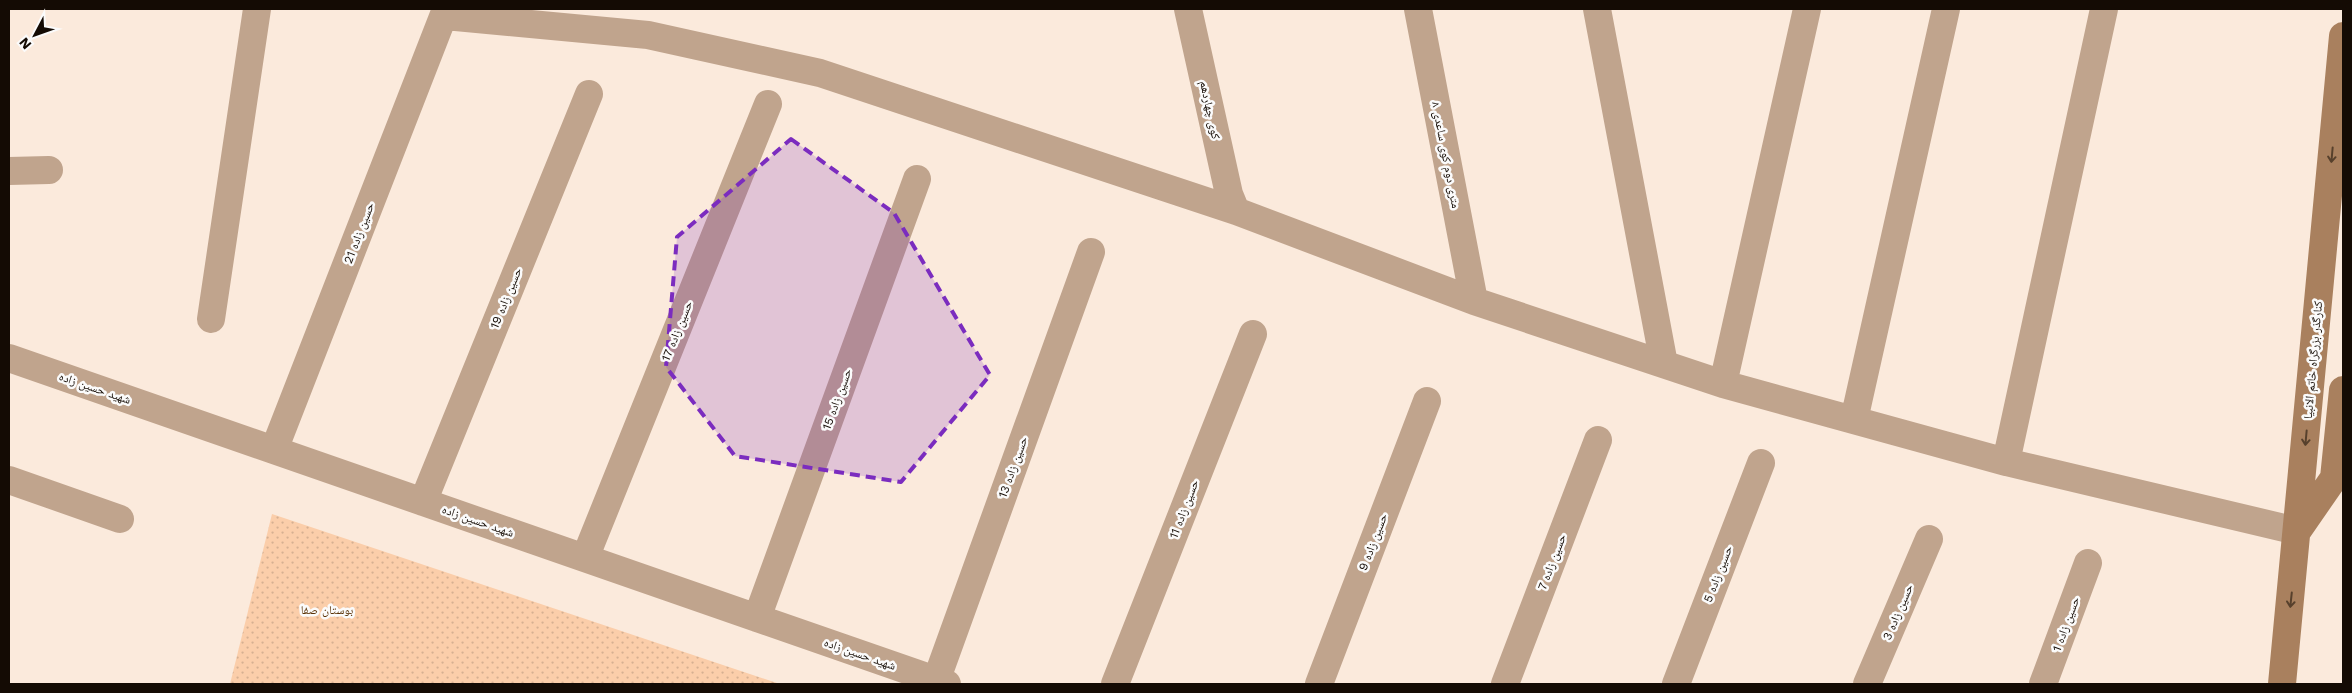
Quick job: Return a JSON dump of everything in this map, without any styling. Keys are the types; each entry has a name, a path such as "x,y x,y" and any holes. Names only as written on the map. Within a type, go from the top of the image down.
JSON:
{"main road":[{"name":"کنارگذر بزرگراه خاتم الانبیا","path":"2282,684 2343,36"},
{"path":"2297,531 2334,478 2343,390"}],"street":[{"path":"211,319 256,9"},
{"name":"کوی چهاردهم","path":"1188,9 1229,194 1236,211"},
{"name":"۸ متری دوم کوی ساعدی","path":"1418,9 1474,301"},
{"path":"1597,9 1664,364"},
{"path":"1724,384 1807,9"},
{"path":"1854,420 1946,9"},
{"path":"2006,462 2104,9"},
{"path":"445,12 648,34 820,74 1236,211 1474,301 1724,384 2006,462 2297,531"},
{"name":"حسین زاده 21","path":"274,450 445,12"},
{"name":"حسین زاده 19","path":"423,502 589,94"},
{"name":"حسین زاده 17","path":"585,558 768,104"},
{"path":"9,171 49,170"},
{"name":"حسین زاده 15","path":"757,618 917,179"},
{"name":"حسین زاده 13","path":"941,682 1091,252"},
{"name":"حسین زاده 11","path":"1116,684 1253,334"},
{"name":"شهید حسین زاده","path":"9,358 941,682"},
{"name":"حسین زاده 9","path":"1319,684 1427,401"},
{"name":"حسین زاده 7","path":"1505,684 1598,440"},
{"name":"حسین زاده 5","path":"1676,684 1761,463"},
{"path":"9,480 120,519"},
{"name":"حسین زاده 3","path":"1867,684 1929,539"},
{"name":"حسین زاده 1","path":"2043,684 2088,563"}],"highlighted area":[{"path":"791,139 894,213 990,375 901,482 735,456 666,367 677,237"}],"green space":[{"name":"بوستان صفا","path":"272,514 780,684 230,684"}]}
